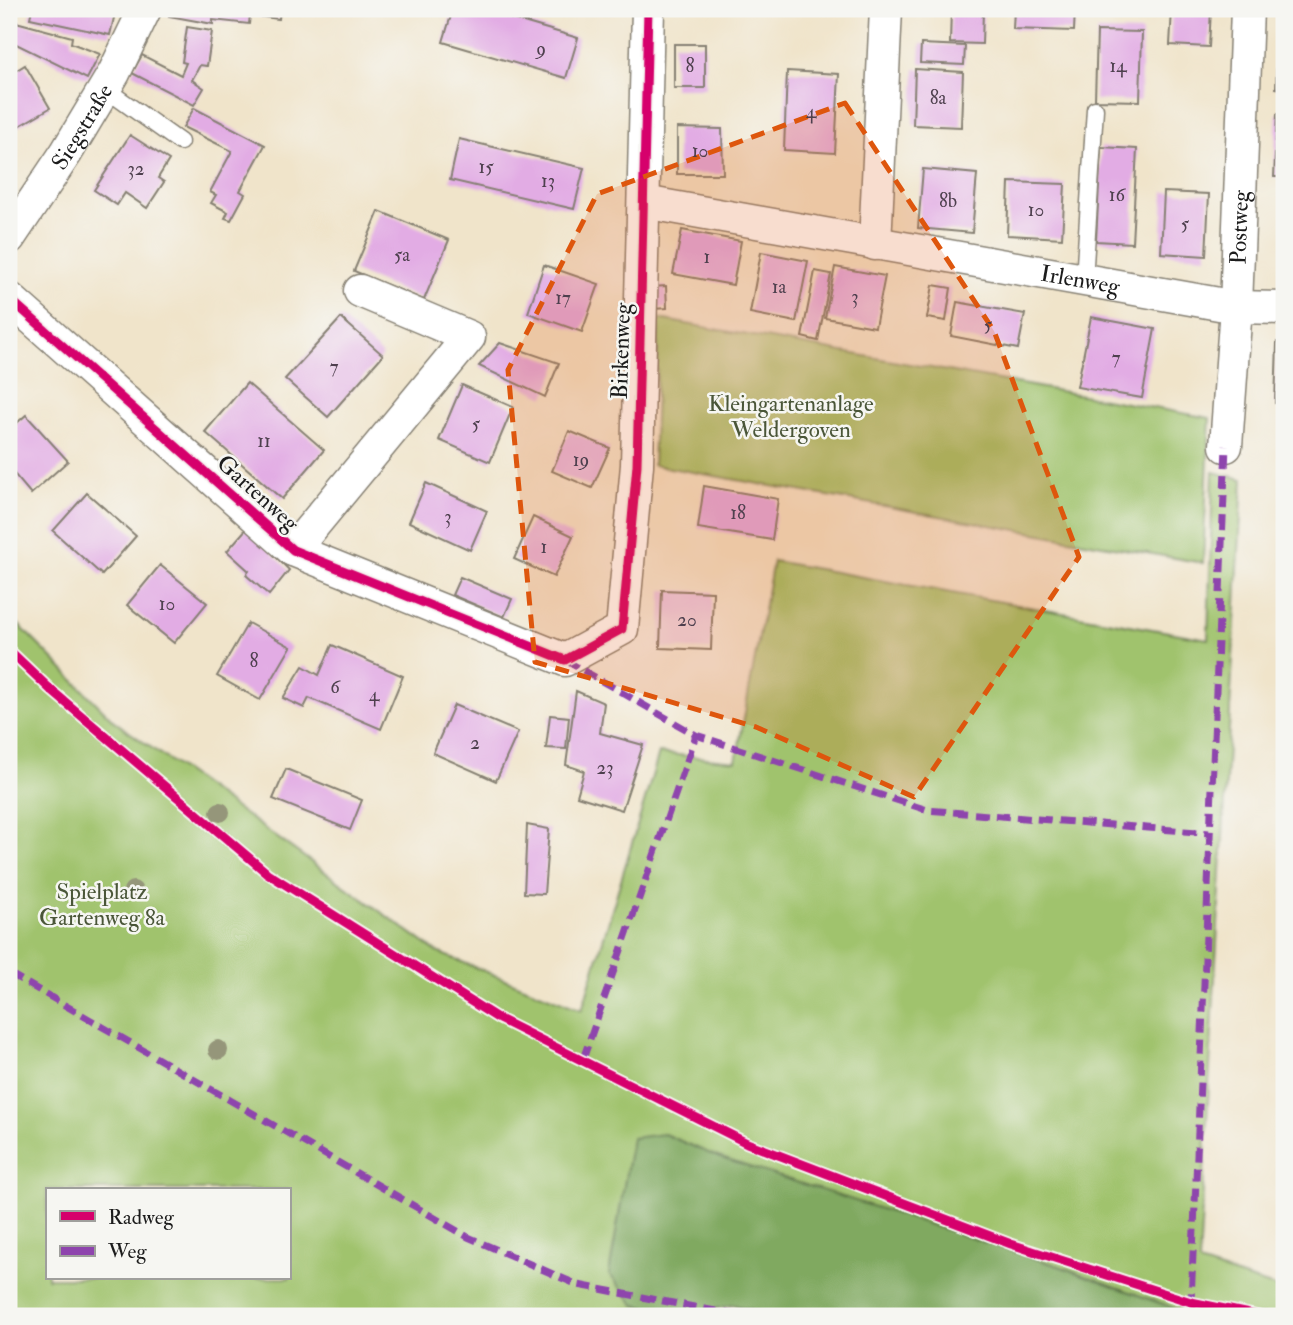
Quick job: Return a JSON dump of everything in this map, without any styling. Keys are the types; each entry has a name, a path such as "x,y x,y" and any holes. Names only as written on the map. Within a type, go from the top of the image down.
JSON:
{"street":[{"name":"Siegstraße","path":"13,216 66,153 145,9"},
{"name":"Birkenweg","path":"565,660 622,629 637,465 648,9"},
{"path":"875,244 886,9"},
{"name":"Postweg","path":"1226,446 1236,307 1247,9"},
{"name":"Irlenweg","path":"644,202 1236,307 1284,308"},
{"name":"Gartenweg","path":"293,550 469,337 360,291"},
{"name":"Gartenweg","path":"9,298 293,550 565,660"}],"lane":[{"path":"104,88 180,142"},
{"path":"1084,280 1095,109"}],"highlighted area":[{"path":"845,103 994,331 1079,557 914,797 756,727 535,662 508,370 597,194"}],"green space":[{"name":"Kleingartenanlage Weldergoven","path":"659,319 1210,418 1203,563 653,465"},
{"name":"Spielplatz Gartenweg 8a","path":"1213,472 1243,479 1199,1263 1284,1290 1284,1316 1213,1316 1182,1311 1059,1266 717,1157 664,1134 635,1305 683,1316 9,1316 9,711 13,706 9,700 9,615 114,721 437,952 582,1010 659,753 736,761 773,561 1208,639"},
{"path":"664,1134 718,1157 1059,1266 1182,1311 1213,1316 775,1316 734,1305 683,1316 635,1305 609,1274 632,1138"}],"building":[{"path":"32,9 116,9 110,35 30,18"},
{"path":"170,9 280,9 279,19 250,15 249,24 213,20 213,24 169,16"},
{"path":"453,9 479,9 578,38 566,78 443,42"},
{"path":"951,9 983,10 982,44 950,43"},
{"path":"1014,9 1075,9 1074,31 1013,29"},
{"path":"1172,9 1211,9 1209,47 1170,45"},
{"path":"16,22 72,37 71,43 100,54 87,79 10,41"},
{"path":"1278,26 1284,26 1284,89 1276,88"},
{"path":"187,27 212,31 207,66 200,65 192,80 204,88 194,105 132,73 142,55 181,75 186,63 182,62"},
{"path":"1097,31 1142,32 1140,101 1095,100"},
{"path":"674,44 705,44 705,88 674,88"},
{"path":"921,44 965,46 964,65 920,63"},
{"path":"25,65 50,108 9,132 9,75"},
{"path":"915,69 963,72 961,127 913,125"},
{"path":"787,71 839,74 835,153 784,150"},
{"path":"194,108 265,145 240,191 245,194 231,220 225,218 228,212 211,203 216,195 210,192 232,151 183,127"},
{"path":"1277,114 1284,114 1284,177 1274,177"},
{"path":"677,128 722,129 723,174 677,174"},
{"path":"130,135 169,160 158,178 164,182 147,208 125,193 117,205 94,190"},
{"path":"459,139 584,168 574,209 450,180"},
{"path":"1101,147 1137,149 1132,243 1096,241"},
{"path":"923,169 977,174 972,233 918,228"},
{"path":"1009,182 1065,184 1062,238 1007,235"},
{"path":"1164,192 1209,194 1206,256 1161,253"},
{"path":"379,211 449,240 424,300 354,271"},
{"path":"682,230 741,241 733,285 673,274"},
{"path":"761,252 808,261 796,322 750,313"},
{"path":"544,265 599,284 582,332 528,313"},
{"path":"835,267 885,276 875,327 825,318"},
{"path":"815,271 831,274 818,341 802,337"},
{"path":"933,285 951,288 946,321 927,318"},
{"path":"666,286 667,308 653,309 652,287"},
{"path":"957,302 1025,314 1018,349 951,336"},
{"path":"1091,317 1155,329 1142,398 1077,387"},
{"path":"341,318 383,355 328,417 285,379"},
{"path":"1277,342 1284,342 1284,404 1275,403"},
{"path":"500,343 559,363 545,397 479,366"},
{"path":"247,383 324,450 282,499 205,432"},
{"path":"462,385 513,407 490,462 439,440"},
{"path":"26,415 68,461 31,494 9,468 9,430"},
{"path":"569,431 610,448 592,488 552,471"},
{"path":"426,483 487,511 470,550 409,522"},
{"path":"704,486 778,499 772,540 698,528"},
{"path":"87,493 136,536 102,575 53,531"},
{"path":"533,517 573,536 554,577 514,559"},
{"path":"247,528 289,570 269,595 246,575 249,571 227,551"},
{"path":"160,565 207,603 174,643 127,605"},
{"path":"460,577 512,599 504,617 452,595"},
{"path":"662,590 713,592 711,650 660,648"},
{"path":"248,623 291,647 260,700 217,676"},
{"path":"332,645 403,676 381,729 309,698 304,708 283,698 303,666 319,675"},
{"path":"576,691 604,703 600,733 643,745 622,810 577,796 584,771 566,765"},
{"path":"454,705 518,732 496,781 433,753"},
{"path":"550,715 569,717 566,749 546,748"},
{"path":"286,769 362,800 350,830 273,799"},
{"path":"527,825 549,829 544,894 524,893"}],"marked path":[{"path":"1195,1304 1191,1302 1226,446"},
{"path":"565,660 696,735 927,810 1209,833"},
{"path":"583,1059 696,735"},
{"path":"9,973 468,1237 578,1285 742,1316"}],"cycle path":[{"path":"9,298 293,550 565,660 622,629 637,465 648,9"},
{"path":"9,650 51,690 267,873 499,1019 747,1143 1011,1244 1191,1302 1259,1316"}]}
